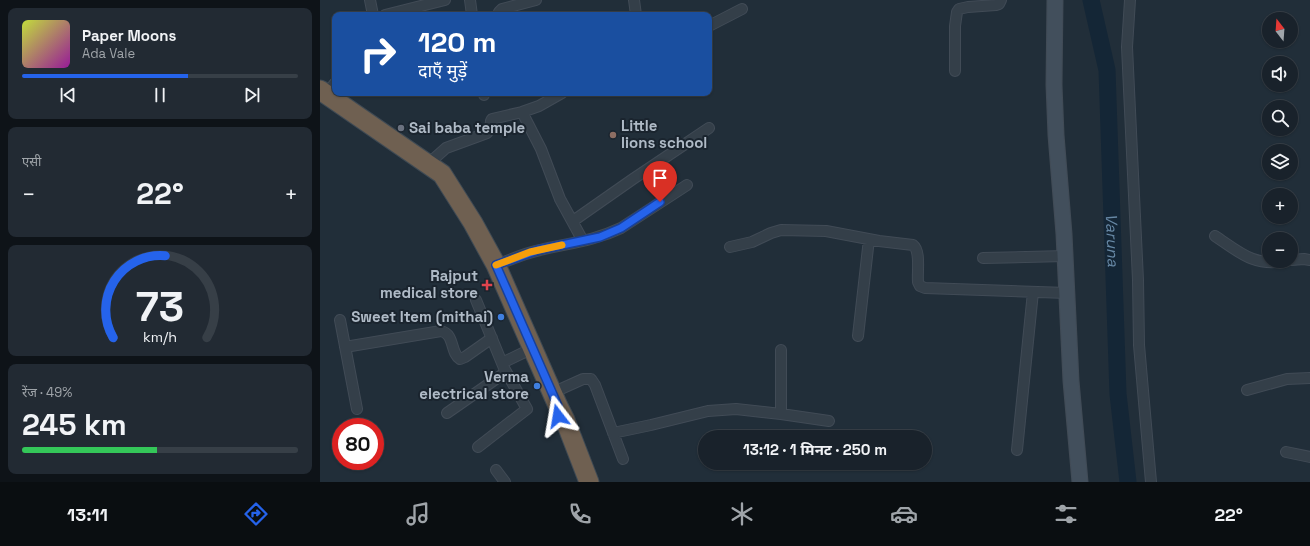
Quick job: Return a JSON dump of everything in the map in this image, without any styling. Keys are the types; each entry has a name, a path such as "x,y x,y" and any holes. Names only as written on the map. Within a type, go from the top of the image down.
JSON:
{"highway":[{"path":"325,93 442,174 496,265 565,420 589,482"},
{"path":"325,93 455,194"},
{"path":"555,400 559,425 581,482"}],"street":[{"path":"370,0 372,12"},
{"path":"397,12 444,0"},
{"path":"470,0 472,12"},
{"path":"499,12 502,9 536,0"},
{"path":"634,0 636,12"},
{"path":"955,71 955,26 957,12 959,9 968,7 996,5 999,4 1001,0"},
{"path":"1055,0 1054,71 1056,128 1065,256 1070,382 1080,482"},
{"path":"1130,0 1128,47 1138,280 1139,345 1151,482"},
{"path":"712,24 742,9"},
{"path":"428,164 446,148 487,133 490,129 492,119 522,112 539,106 557,96"},
{"path":"522,112 541,149 560,199 583,241"},
{"path":"573,221 710,128"},
{"path":"496,265 538,250 600,237 621,228 687,185"},
{"path":"730,247 752,242 781,230 826,231 908,244 915,247 917,254 918,282 922,287 1067,293"},
{"path":"1215,236 1246,257 1262,262"},
{"path":"858,336 869,239"},
{"path":"983,258 1065,256"},
{"path":"1298,259 1310,260"},
{"path":"1017,450 1032,292"},
{"path":"476,300 504,367 527,409 478,447"},
{"path":"340,320 357,409"},
{"path":"345,347 441,331 447,333 456,356 460,359 492,338"},
{"path":"447,413 504,367 533,348"},
{"path":"781,350 781,414"},
{"path":"1247,390 1287,379 1310,378"},
{"path":"555,400 583,379 591,379 595,385 623,459"},
{"path":"613,433 708,411 736,409 830,421"},
{"path":"1286,452 1310,457"},
{"path":"496,470 503,481"}],"waterway":[{"name":"Varuna","path":"1091,0 1107,70 1118,394 1128,482"}],"slow traffic":[{"path":"496,265 530,252 562,245"}],"place":[{"name":"Sai baba temple","path":"401,128"},
{"name":"Little lions school","path":"613,135"},
{"name":"Rajput medical store","path":"487,285"},
{"name":"Sweet Item (mithai)","path":"501,317"},
{"name":"Verma electrical store","path":"537,386"}],"route":[{"path":"558,416 558,406 496,265 530,252 600,237 621,228 660,202"}]}
